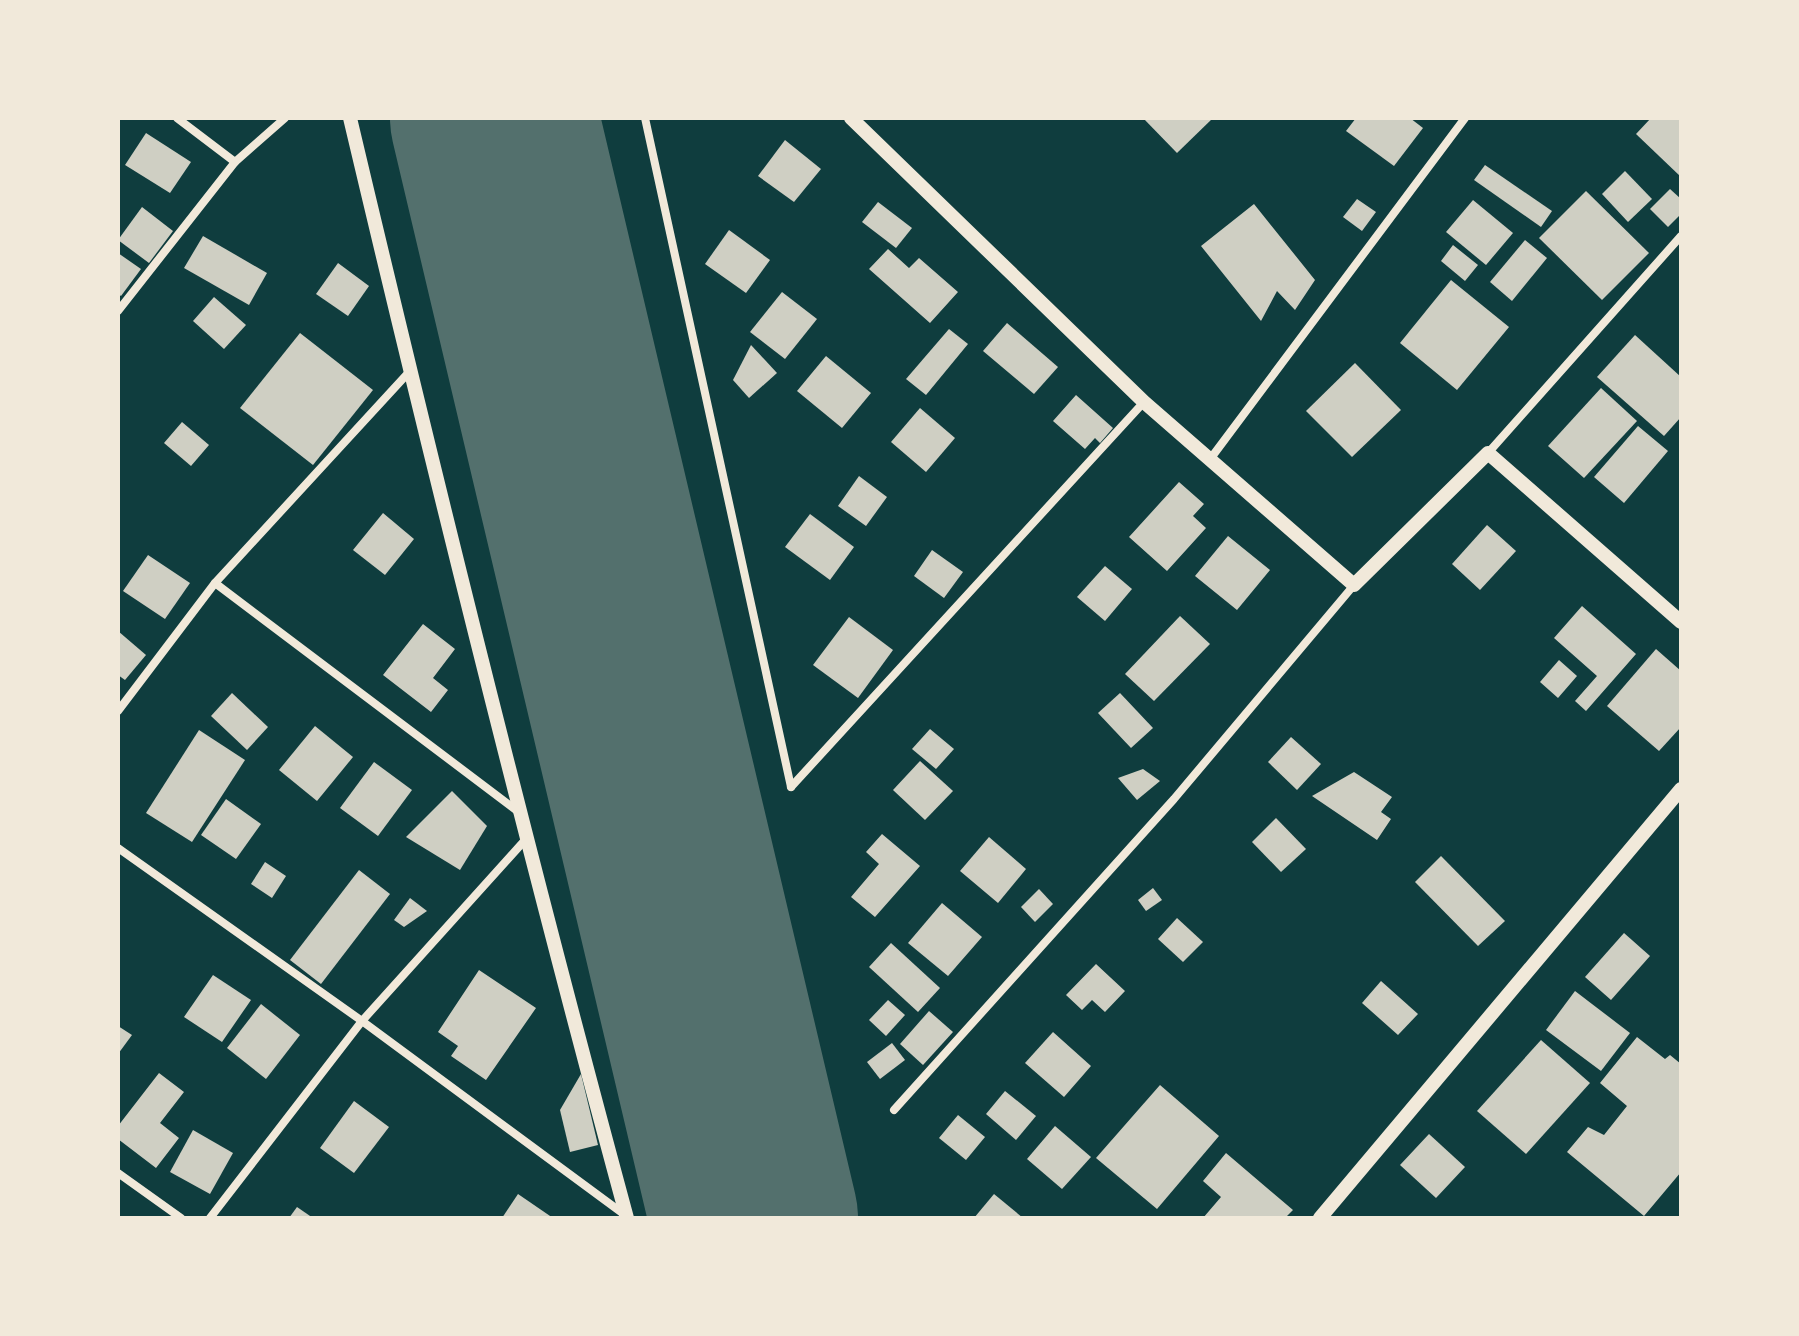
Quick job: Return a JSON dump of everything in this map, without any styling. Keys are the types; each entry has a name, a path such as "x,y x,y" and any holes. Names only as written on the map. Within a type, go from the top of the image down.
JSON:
{"street":[{"path":"177,118 235,162"},
{"path":"118,311 235,162 285,118"},
{"path":"350,118 526,839 626,1217"},
{"path":"645,118 791,787 1144,402"},
{"path":"851,118 1144,402 1354,585"},
{"path":"1211,458 1465,118"},
{"path":"894,1110 1174,799 1354,585 1488,453 1681,236"},
{"path":"118,711 215,583 410,371"},
{"path":"1488,453 1681,622"},
{"path":"215,583 520,814"},
{"path":"1320,1218 1681,789"},
{"path":"210,1218 362,1021 526,839"},
{"path":"118,848 362,1021 626,1217"},
{"path":"118,1173 181,1218"}],"building":[{"path":"1143,118 1213,118 1177,153"},
{"path":"1356,118 1410,118 1423,128 1394,166 1346,131"},
{"path":"1651,118 1681,118 1681,177 1636,134"},
{"path":"146,133 191,162 170,193 125,165"},
{"path":"785,140 821,169 794,202 758,176"},
{"path":"1485,165 1552,211 1541,227 1474,180"},
{"path":"1625,171 1652,199 1628,222 1602,194"},
{"path":"1670,189 1681,199 1681,214 1668,227 1650,209"},
{"path":"1586,191 1649,253 1602,300 1539,238"},
{"path":"1357,199 1376,212 1362,231 1343,217"},
{"path":"1473,200 1513,233 1486,265 1446,232"},
{"path":"878,202 912,228 896,248 862,222"},
{"path":"1254,204 1315,280 1295,310 1277,291 1261,321 1201,246"},
{"path":"142,207 173,231 149,263 118,240"},
{"path":"729,230 770,260 746,293 705,264"},
{"path":"203,236 267,273 249,305 184,268"},
{"path":"1525,240 1547,258 1512,301 1490,282"},
{"path":"1453,245 1478,265 1465,281 1441,261"},
{"path":"888,249 909,268 919,258 958,292 930,323 869,269"},
{"path":"118,253 141,269 121,296 118,294"},
{"path":"338,263 369,286 348,316 316,294"},
{"path":"1451,280 1509,327 1457,390 1400,343"},
{"path":"782,292 817,319 785,359 750,332"},
{"path":"214,297 246,325 224,349 193,321"},
{"path":"1007,323 1058,367 1034,394 983,351"},
{"path":"949,329 968,344 926,395 906,379"},
{"path":"300,333 373,390 313,465 240,408"},
{"path":"1635,335 1681,377 1681,417 1664,436 1597,377"},
{"path":"751,345 777,373 749,398 733,380"},
{"path":"826,356 871,393 842,428 797,391"},
{"path":"1355,363 1401,410 1352,457 1306,411"},
{"path":"1601,388 1637,421 1584,478 1548,446"},
{"path":"1076,395 1113,428 1100,443 1095,438 1085,449 1053,421"},
{"path":"920,408 955,438 926,472 891,442"},
{"path":"182,422 209,445 191,466 164,443"},
{"path":"1638,426 1668,451 1624,503 1594,477"},
{"path":"859,476 887,497 866,526 838,506"},
{"path":"1179,482 1204,504 1193,516 1206,528 1167,571 1129,537"},
{"path":"383,513 414,539 385,575 353,550"},
{"path":"810,514 854,547 830,580 785,547"},
{"path":"1487,525 1516,551 1480,590 1452,564"},
{"path":"1228,536 1270,570 1237,610 1195,576"},
{"path":"932,550 963,572 944,598 914,576"},
{"path":"148,555 190,583 165,619 123,591"},
{"path":"1105,566 1132,589 1105,621 1077,597"},
{"path":"1582,606 1636,654 1586,711 1575,701 1597,676 1554,638"},
{"path":"1180,616 1210,644 1154,701 1125,674"},
{"path":"849,617 893,650 858,698 813,665"},
{"path":"423,624 455,649 433,678 448,690 431,712 383,675"},
{"path":"118,631 146,655 125,680 118,675"},
{"path":"1656,649 1681,671 1681,727 1659,751 1607,706"},
{"path":"1559,660 1577,676 1558,698 1540,682"},
{"path":"232,693 268,727 247,750 211,716"},
{"path":"1120,693 1153,728 1131,748 1098,713"},
{"path":"315,726 353,757 317,801 279,770"},
{"path":"930,729 954,749 936,769 912,749"},
{"path":"199,730 245,760 192,842 146,813"},
{"path":"1291,737 1321,764 1297,790 1268,762"},
{"path":"920,761 953,791 925,820 893,790"},
{"path":"374,762 412,790 378,836 340,808"},
{"path":"1143,769 1160,781 1137,800 1118,778"},
{"path":"1354,772 1392,797 1381,812 1391,819 1377,840 1312,796"},
{"path":"452,791 487,826 460,870 406,837"},
{"path":"226,799 261,824 236,859 201,835"},
{"path":"1276,818 1306,849 1281,872 1252,842"},
{"path":"882,834 920,866 875,917 851,897 879,864 866,852"},
{"path":"989,837 1026,869 998,903 960,871"},
{"path":"1441,856 1505,921 1478,946 1415,882"},
{"path":"265,862 286,876 272,898 251,884"},
{"path":"359,870 390,894 321,984 290,960"},
{"path":"1153,888 1162,900 1146,911 1138,900"},
{"path":"1039,889 1053,904 1035,922 1021,907"},
{"path":"410,898 427,911 404,927 394,920"},
{"path":"942,903 982,937 948,976 908,943"},
{"path":"1177,918 1203,942 1183,962 1158,939"},
{"path":"1624,933 1650,956 1611,1000 1585,977"},
{"path":"891,943 940,988 918,1012 869,967"},
{"path":"1096,964 1125,991 1105,1012 1092,1000 1082,1010 1066,995"},
{"path":"479,970 536,1008 486,1080 451,1056 458,1046 438,1032"},
{"path":"213,975 251,1000 222,1042 184,1017"},
{"path":"1381,981 1418,1014 1398,1035 1362,1003"},
{"path":"1575,991 1630,1033 1601,1071 1546,1030"},
{"path":"888,1000 905,1015 886,1036 869,1020"},
{"path":"261,1004 300,1035 266,1079 227,1048"},
{"path":"929,1011 953,1032 923,1065 900,1044"},
{"path":"118,1026 132,1035 118,1054"},
{"path":"1053,1032 1091,1066 1064,1097 1025,1063"},
{"path":"1637,1037 1665,1059 1670,1055 1681,1064 1681,1172 1644,1216 1567,1152 1588,1127 1604,1135 1627,1106 1600,1083"},
{"path":"1541,1040 1590,1083 1526,1154 1477,1111"},
{"path":"892,1043 905,1060 880,1079 867,1062"},
{"path":"159,1073 184,1092 160,1123 179,1138 156,1168 118,1139 118,1126"},
{"path":"581,1074 598,1145 570,1152 560,1110"},
{"path":"1160,1085 1219,1136 1157,1209 1096,1158"},
{"path":"1005,1091 1036,1116 1016,1140 986,1114"},
{"path":"354,1101 389,1127 354,1173 320,1148"},
{"path":"958,1115 985,1137 966,1160 939,1138"},
{"path":"1055,1126 1091,1157 1062,1189 1027,1159"},
{"path":"193,1130 233,1153 210,1194 170,1172"},
{"path":"1429,1134 1465,1167 1436,1198 1400,1165"},
{"path":"1226,1153 1293,1210 1285,1218 1203,1218 1221,1197 1203,1181"},
{"path":"518,1194 553,1218 502,1218"},
{"path":"994,1194 1023,1218 974,1218"},
{"path":"297,1207 313,1218 289,1218"}],"runway":[{"path":"494,118 754,1218"}]}
